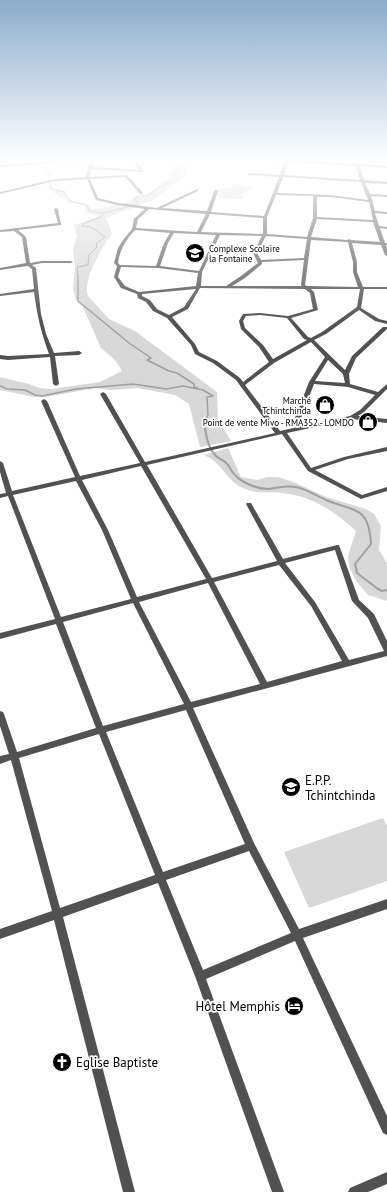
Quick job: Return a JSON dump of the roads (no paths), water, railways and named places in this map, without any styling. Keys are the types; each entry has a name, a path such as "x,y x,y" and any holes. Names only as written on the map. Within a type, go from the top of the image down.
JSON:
{"street":[{"path":"0,231 60,224 58,215"},
{"path":"140,215 134,224 134,229 126,240 120,244 116,263 119,266 116,277 123,286 139,293 198,287 307,289 387,288"},
{"path":"199,232 208,215"},
{"path":"246,215 265,216 265,235 256,252 261,261"},
{"path":"272,362 261,346 243,328 242,321 246,315 260,314 288,317 316,310 312,292 303,285 309,238 315,215"},
{"path":"374,215 377,227 385,243 387,255"},
{"path":"315,218 375,222"},
{"path":"377,227 387,228"},
{"path":"134,229 173,232 265,235 385,243"},
{"path":"16,230 24,236 28,264 34,268 39,314 52,356 56,384"},
{"path":"158,267 168,236 173,232"},
{"path":"169,317 186,308 198,287 200,272 218,234"},
{"path":"243,384 272,362 324,333 359,308 362,289 358,283 354,265 355,262 349,240"},
{"path":"225,288 242,277 261,261 307,259"},
{"path":"0,269 42,262 71,262"},
{"path":"119,266 158,267 200,272"},
{"path":"0,295 36,290"},
{"path":"139,293 140,297 151,304 156,310 169,317 193,345 197,353 215,362 243,384 310,470 361,497 387,489"},
{"path":"346,374 354,357 387,326 359,308"},
{"path":"288,317 306,338 311,340 346,374 348,385"},
{"path":"0,358 52,356 79,353"},
{"path":"302,428 298,418 312,382 328,356"},
{"path":"312,382 348,385 379,394"},
{"path":"0,496 352,417 362,411 387,386"},
{"path":"103,394 210,580 265,686"},
{"path":"44,401 78,478 105,530 135,600 189,707 251,846 296,935 387,1129"},
{"path":"352,417 387,421"},
{"path":"310,470 346,458 387,449"},
{"path":"0,463 10,494 58,620 159,878 200,976 278,1192"},
{"path":"249,504 281,562 312,604 347,663"},
{"path":"0,636 337,547 356,601 371,616 387,649"},
{"path":"0,760 101,730 347,663 387,654"},
{"path":"0,714 14,756 57,913 129,1192"},
{"path":"0,934 251,846"},
{"path":"200,976 296,935 387,904"},
{"path":"354,1192 387,1178"}],"waterway":[{"path":"78,277 77,267 88,265 89,255 97,247 96,244 105,237 91,227 82,226 85,223 101,217 102,215"},
{"path":"78,277 78,301 129,343 151,358 147,360 169,371 177,373 194,384 194,387 198,388"},
{"path":"0,386 7,389 25,390 35,395 42,396 76,389 133,384 166,389 183,386 203,390 213,396 207,397 208,415 204,422 205,429"},
{"path":"205,428 208,443 213,453 225,462 238,478 246,483 264,489 289,486 300,488 326,500 359,512 367,523 370,532 371,544 355,564 357,573 378,589 382,591 387,590"}],"place":[{"name":"Complexe Scolaire la Fontaine","path":"195,253"},
{"name":"Marché Tchintchinda","path":"325,405"},
{"name":"Point de vente Mivo - RMA352 - LOMDO","path":"368,422"},
{"name":"E.P.P. Tchintchinda","path":"291,787"},
{"name":"Hôtel Memphis","path":"294,1006"},
{"name":"Eglise Baptiste","path":"62,1062"}]}
